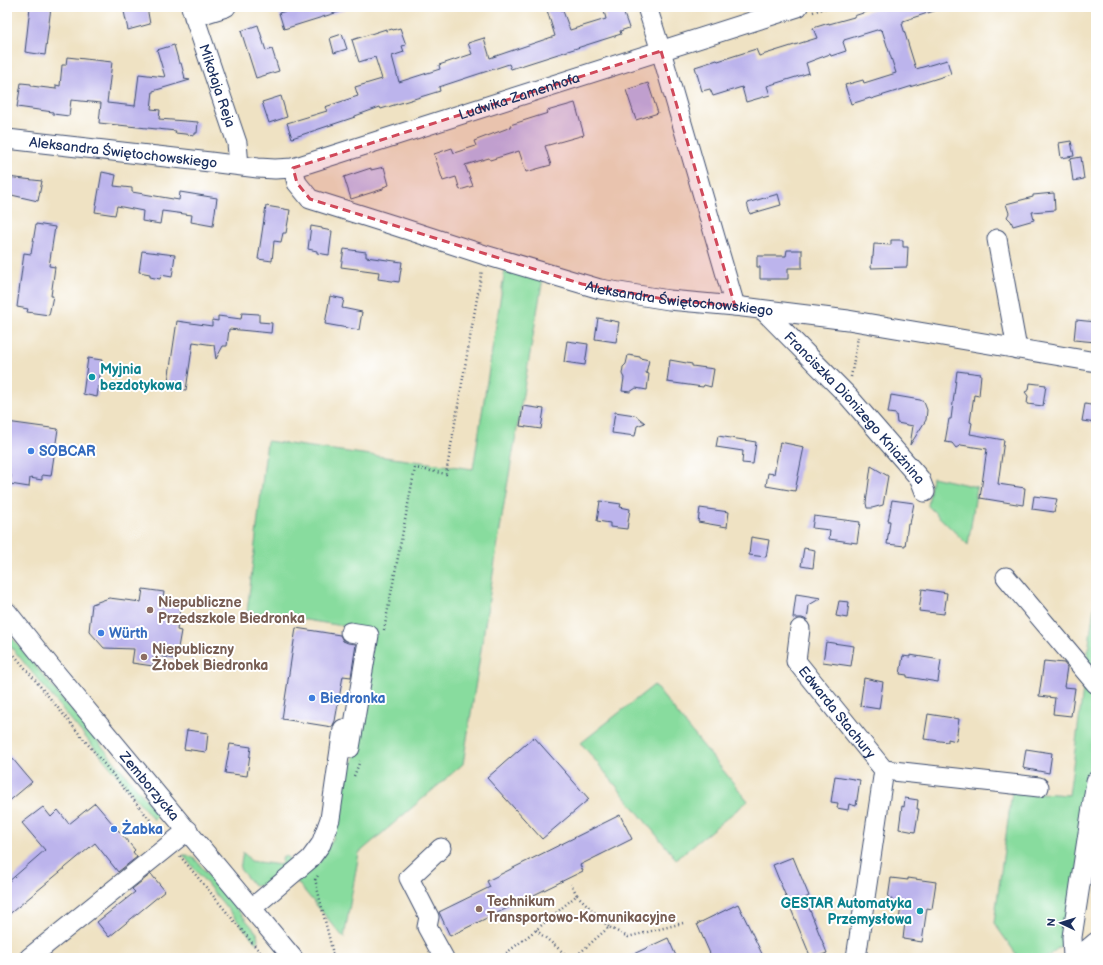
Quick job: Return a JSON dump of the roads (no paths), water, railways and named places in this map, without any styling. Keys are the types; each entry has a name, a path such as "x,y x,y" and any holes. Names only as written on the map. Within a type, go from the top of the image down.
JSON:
{"street":[{"path":"193,12 226,7"},
{"path":"647,7 735,306"},
{"name":"Ludwika Zamenhofa","path":"239,165 264,169 293,168 798,7"},
{"name":"Mikołaja Reja","path":"193,12 237,143 239,165"},
{"name":"Aleksandra Świętochowskiego","path":"7,139 239,165"},
{"name":"Aleksandra Świętochowskiego","path":"293,168 297,183 310,200 485,255 600,289 669,300 735,306 860,322 1096,362"},
{"path":"997,239 1017,349"},
{"name":"Franciszka Dionizego Kniaźnina","path":"763,310 848,396 920,479 925,492"},
{"path":"1006,577 1096,684"},
{"name":"Zemborzycka","path":"7,612 50,666 293,958"},
{"name":"Edwarda Stachury","path":"800,629 796,661 884,770"},
{"path":"337,769 350,750 369,635 350,632"},
{"path":"252,908 310,859 321,844 330,819 343,729"},
{"path":"856,958 884,770 1039,787"},
{"path":"1074,958 1072,937 1096,781"},
{"path":"29,958 188,830"},
{"path":"441,848 409,878 429,917 427,927 444,958"},
{"path":"1077,958 1096,942"}],"place":[{"name":"Myjnia bezdotykowa","path":"92,377"},
{"name":"SOBCAR","path":"31,451"},
{"name":"Niepubliczne Przedszkole Biedronka","path":"150,610"},
{"name":"Würth","path":"101,633"},
{"name":"Niepubliczny Żłobek Biedronka","path":"144,657"},
{"name":"Biedronka","path":"312,698"},
{"name":"Żabka","path":"114,829"},
{"name":"Technikum Transportowo-Komunikacyjne","path":"479,909"},
{"name":"GESTAR Automatyka Przemysłowa","path":"920,911"}]}
